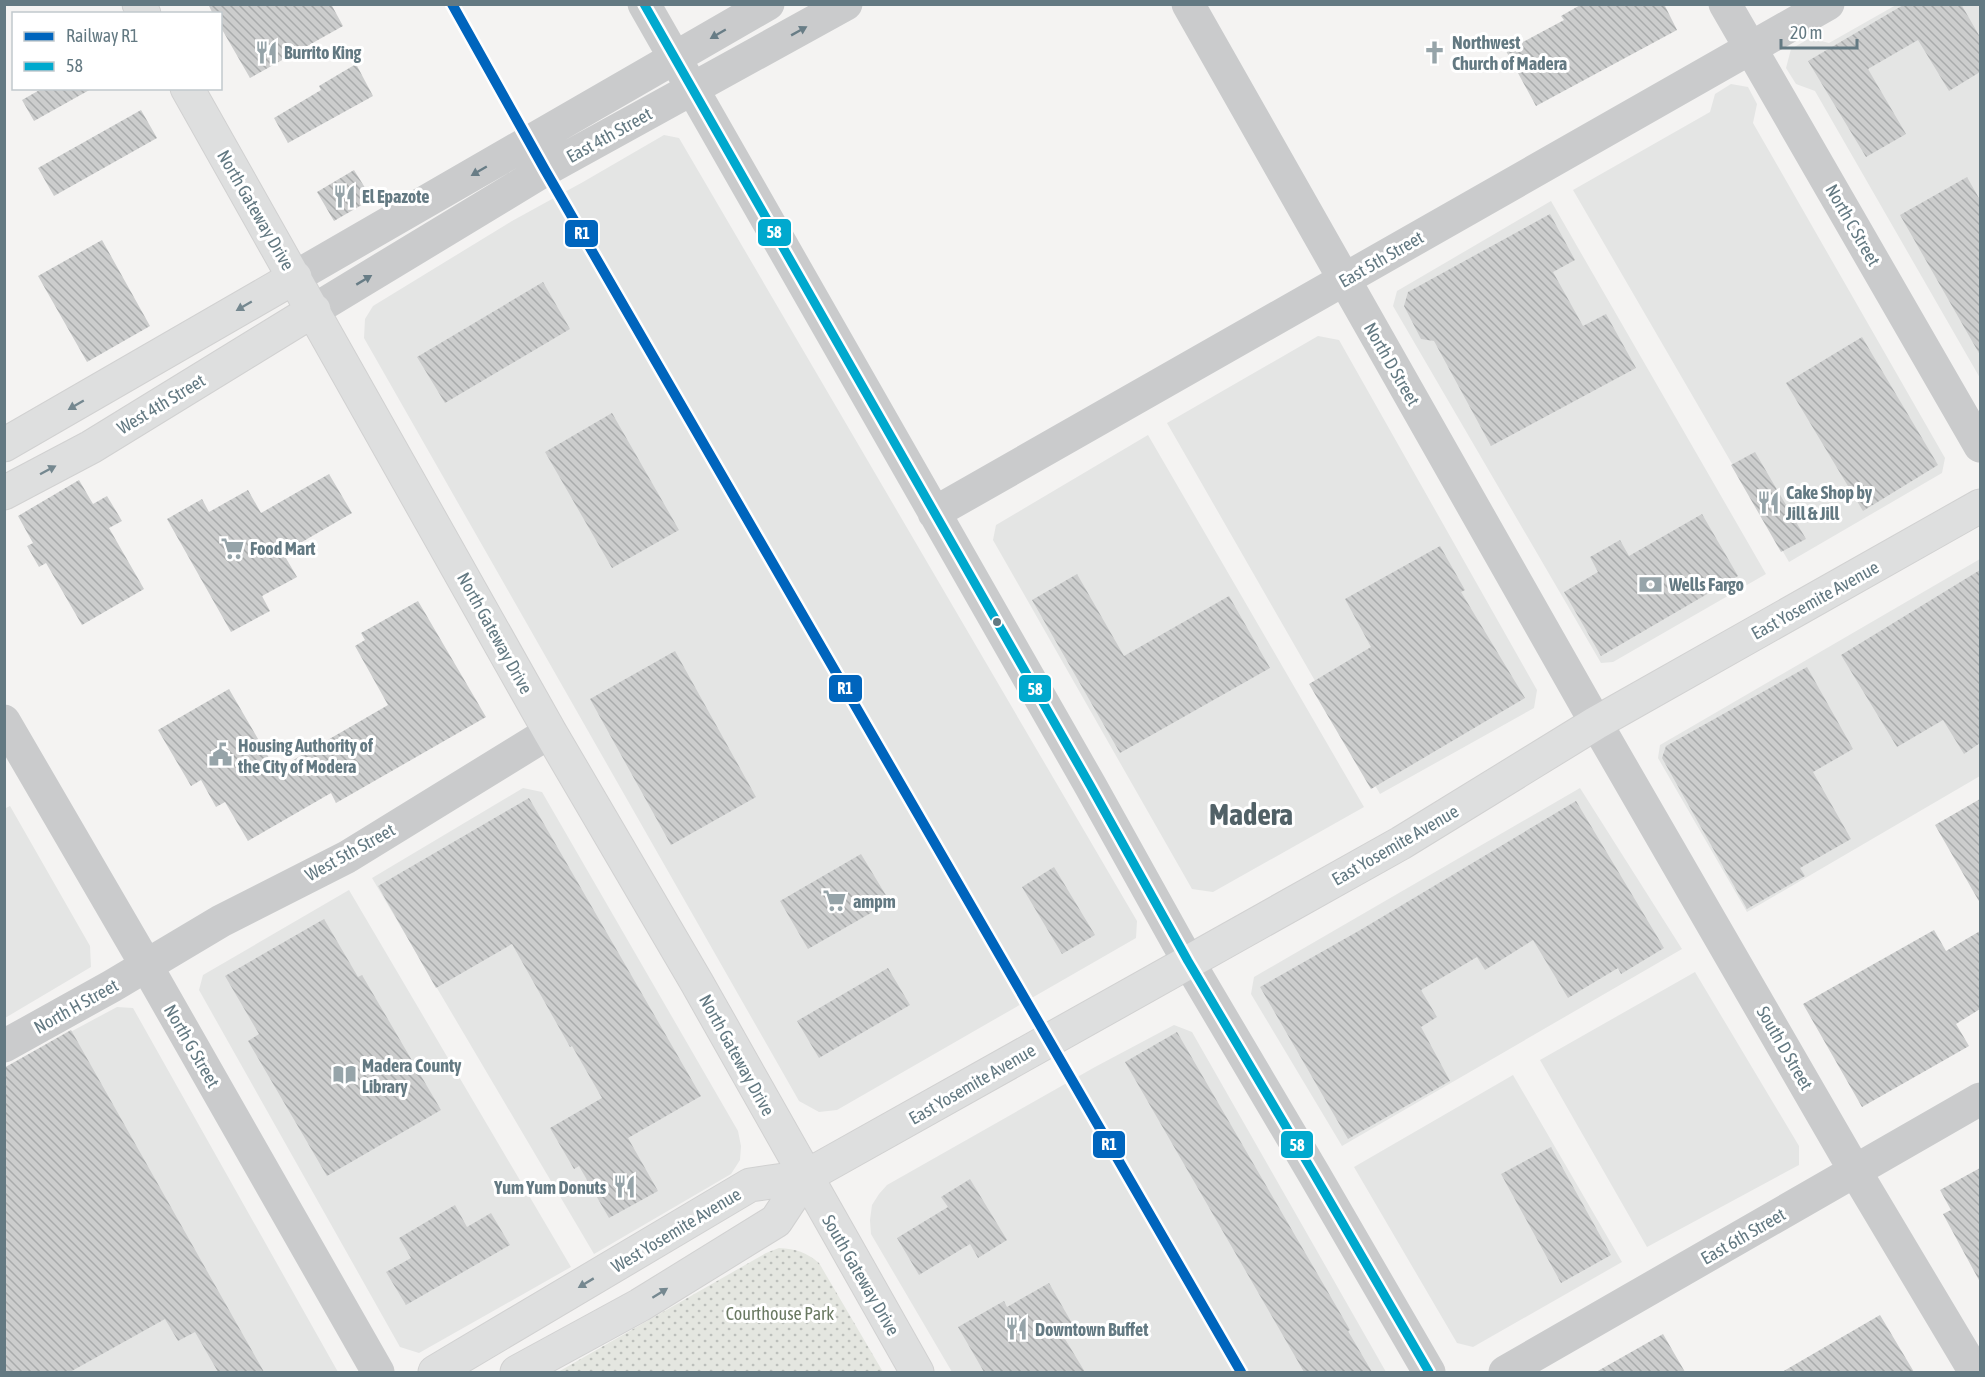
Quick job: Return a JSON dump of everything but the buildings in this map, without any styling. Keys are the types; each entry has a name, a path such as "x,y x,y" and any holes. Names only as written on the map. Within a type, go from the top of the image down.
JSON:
{"main road":[{"name":"North Gateway Drive","path":"188,90 550,732 697,983 806,1177"},
{"path":"4,446 294,277"},
{"name":"West 4th Street","path":"4,493 91,447 314,310"},
{"name":"East Yosemite Avenue","path":"806,1177 1401,843 1596,723 1980,506"},
{"path":"517,1372 640,1305 776,1221 806,1177"},
{"name":"West Yosemite Avenue","path":"435,1372 750,1185 806,1177"},
{"name":"South Gateway Drive","path":"806,1177 916,1372"}],"street":[{"path":"644,4 1188,961 1428,1372"},
{"name":"East 4th Street","path":"294,277 768,4"},
{"name":"East 4th Street","path":"314,310 545,170 846,4"},
{"name":"North D Street","path":"1188,4 1596,723"},
{"name":"North C Street","path":"1725,4 1980,446"},
{"name":"East 5th Street","path":"934,513 1828,4"},
{"name":"North G Street","path":"4,721 378,1372"},
{"name":"South D Street","path":"1596,723 1855,1171 1975,1372"},
{"name":"West 5th Street","path":"146,965 221,921 347,857 550,732"},
{"name":"North H Street","path":"4,1046 146,965"},
{"name":"East 6th Street","path":"1505,1372 1980,1099"}],"shaded area":[{"path":"1896,5 1980,5 1980,378 1815,91 1796,84 1786,68 1791,49 1810,38 1829,43"},
{"path":"1731,84 1748,87 1757,104 1753,123 1945,458 1942,473 1789,562 1573,190 1710,112 1715,94"},
{"path":"664,135 679,138 1137,921 1136,938 837,1110 819,1112 799,1101 364,338 365,319 373,306 512,221"},
{"path":"1551,201 1766,574 1613,662 1601,663 1393,306 1397,291"},
{"path":"1318,336 1339,340 1537,690 1534,708 1380,794 1167,423"},
{"path":"1148,435 1364,807 1213,892 1192,889 993,540 996,525"},
{"path":"1980,559 1980,776 1747,912 1658,758 1660,745"},
{"path":"523,788 542,792 738,1131 741,1146 740,1160 731,1174 594,1254 372,878"},
{"path":"1580,788 1682,949 1342,1146 1251,994 1254,977"},
{"path":"10,806 90,946 91,967 5,1018 4,809"},
{"path":"349,890 571,1267 419,1353 400,1347 199,990 203,975"},
{"path":"1695,972 1799,1146 1799,1165 1647,1247 1540,1060"},
{"path":"117,1007 133,1008 338,1372 5,1372 5,1067"},
{"path":"1174,1025 1192,1032 1386,1372 952,1372 871,1234 872,1205 879,1194 887,1185"},
{"path":"1513,1075 1622,1262 1473,1347 1457,1343 1354,1167"}],"green space":[{"name":"Courthouse Park","path":"779,1248 801,1252 819,1263 883,1372 558,1372 766,1253"}],"rail line":[{"name":"R1","path":"452,4 545,170 1241,1372"}],"transit line":[{"name":"58","path":"644,4 1188,961 1429,1372"}],"place":[{"name":"Burrito King","path":"266,52"},
{"name":"Northwest Church of Madera","path":"1434,52"},
{"name":"El Epazote","path":"344,196"},
{"name":"Cake Shop by Jill & Jill","path":"1768,502"},
{"name":"Food Mart","path":"232,548"},
{"name":"Wells Fargo","path":"1651,584"},
{"name":"Housing Authority of the City of Modera","path":"220,755"},
{"name":"ampm","path":"835,901"},
{"name":"Madera County Library","path":"344,1075"},
{"name":"Yum Yum Donuts","path":"624,1187"},
{"name":"Downtown Buffet","path":"1017,1329"}],"district":[{"name":"Madera","path":"1251,814"}]}
